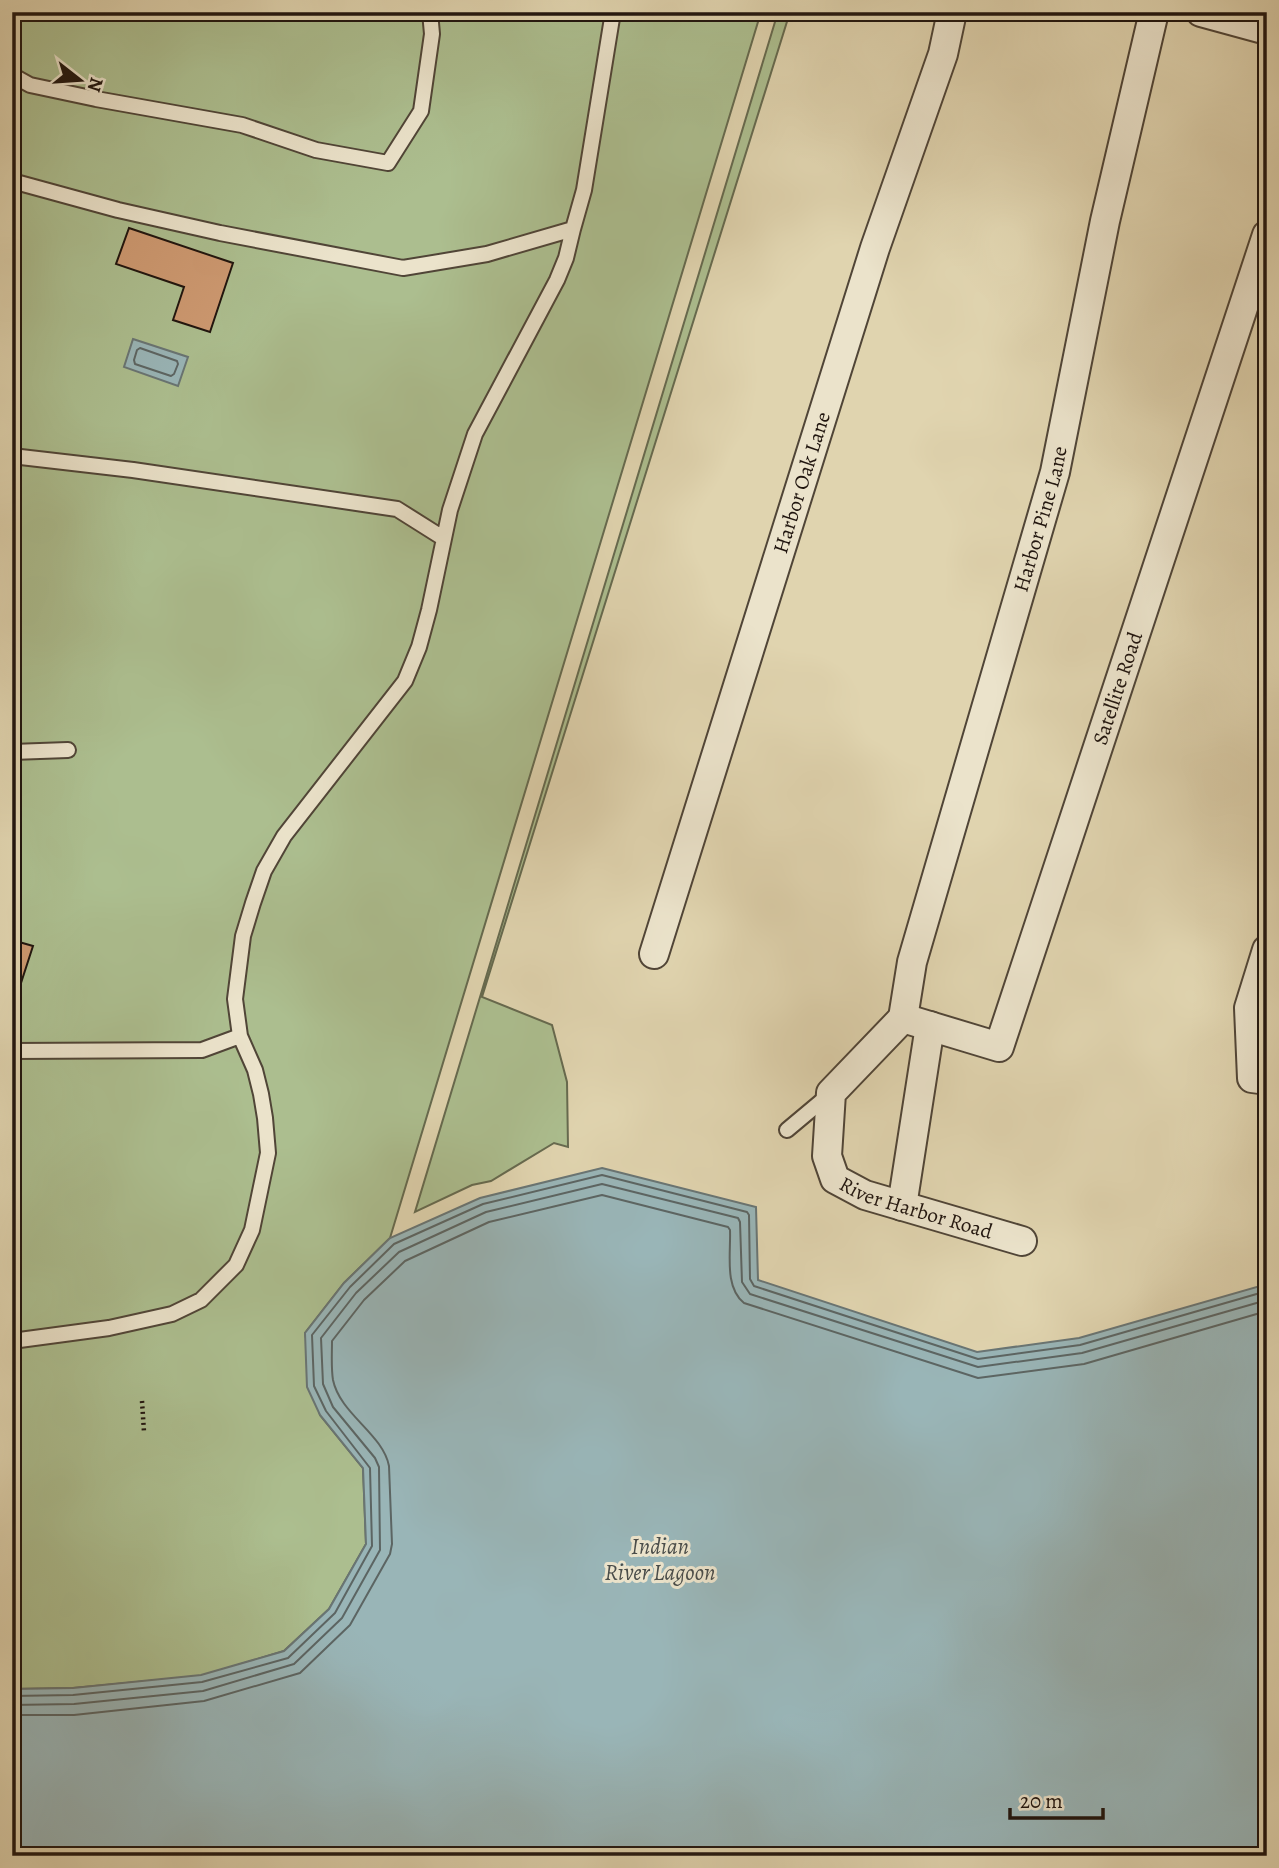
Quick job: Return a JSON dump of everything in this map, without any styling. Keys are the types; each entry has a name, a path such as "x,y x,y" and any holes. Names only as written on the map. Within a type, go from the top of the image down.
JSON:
{"street":[{"name":"Harbor Oak Lane","path":"654,954 875,248 943,54 952,12"},
{"name":"Harbor Pine Lane","path":"902,1206 916,1022 912,962 1055,472 1105,221 1154,12"},
{"path":"1201,12 1267,30"},
{"name":"Satellite Road","path":"916,1022 999,1047 1267,235"},
{"path":"1260,1079 1249,1008 1267,950"},
{"path":"831,1093 916,1022"},
{"name":"River Harbor Road","path":"831,1093 827,1156 835,1179 865,1195 1022,1241"}],"lane":[{"path":"12,75 30,85 242,125 316,150 388,163 421,111 432,34 430,12"},
{"path":"12,1341 121,1326 172,1314 201,1300 236,1265 252,1230 268,1153 265,1118 255,1070 240,1036 234,999 243,936 264,870 284,836 405,681 419,647 459,477 475,434 557,280 566,258 584,190 613,12"},
{"path":"12,181 118,210 219,233 403,268 487,254 573,229"},
{"path":"12,456 133,470 397,509 443,538"},
{"path":"12,752 68,750"},
{"path":"12,1051 202,1050 240,1036"},
{"path":"787,1130 831,1093"}],"path":[{"path":"142,1401 144,1432"}],"green space":[{"path":"12,12 761,12 390,1238 344,1283 305,1333 320,1415 363,1468 366,1544 329,1609 284,1651 201,1676 73,1688 12,1689"},
{"path":"778,12 790,12 482,997 552,1025 567,1082 568,1147 554,1143 491,1181 472,1185 415,1212"}],"water":[{"path":"133,339 188,357 178,386 124,367"},
{"name":"Indian River Lagoon","path":"602,1168 756,1207 758,1280 977,1352 1079,1338 1267,1284 1267,1856 12,1856 12,1689 73,1688 201,1675 284,1651 329,1609 366,1544 363,1468 320,1415 307,1387 305,1333 344,1283 390,1238 480,1198"}],"building":[{"path":"129,228 233,263 210,332 173,320 184,287 116,264"},
{"path":"12,940 33,946 20,986 12,984"}]}
